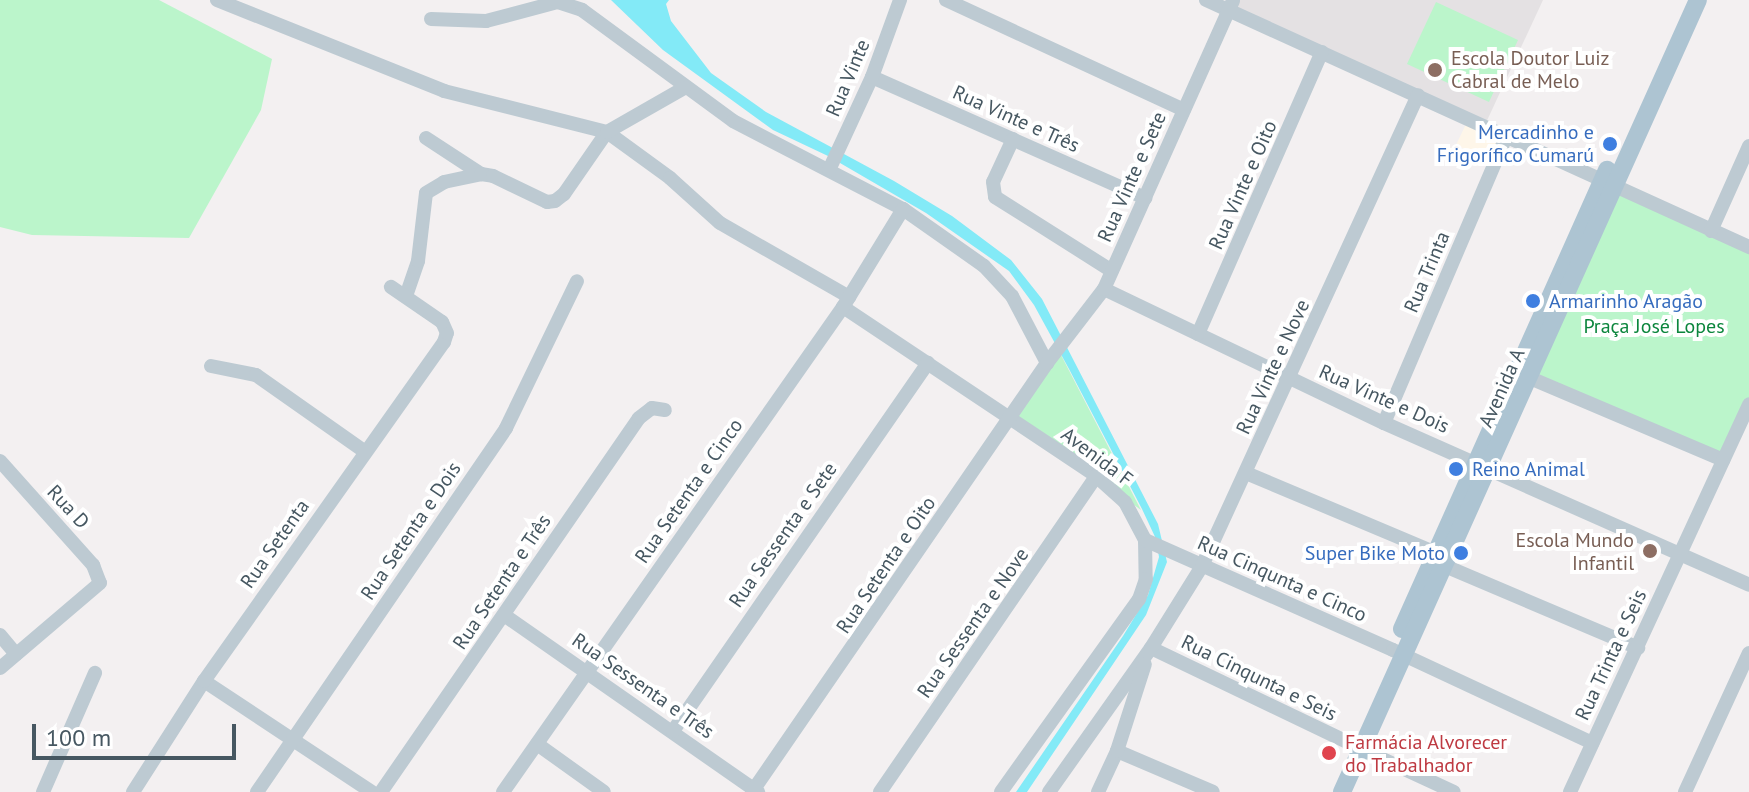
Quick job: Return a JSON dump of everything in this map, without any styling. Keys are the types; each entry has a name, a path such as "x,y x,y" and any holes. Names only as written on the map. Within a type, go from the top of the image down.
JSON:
{"main road":[{"name":"Avenida A","path":"1483,465 1530,378 1684,0"},
{"name":"Avenida A","path":"1329,792 1356,746 1607,185 1698,0"},
{"name":"Avenida A","path":"1342,792 1356,746"}],"street":[{"path":"217,0 444,91 607,132"},
{"name":"Rua Vinte","path":"830,169 872,77 900,0"},
{"path":"946,0 1184,110"},
{"path":"1206,0 1230,5 1322,52 1607,185 1749,247"},
{"path":"431,19 486,21 558,2 582,10 684,88 733,121 903,209 984,266 1001,282 1049,361"},
{"name":"Rua Vinte e Sete","path":"1049,361 1104,289 1230,5"},
{"name":"Rua Vinte e Oito","path":"1198,334 1322,52"},
{"name":"Rua Vinte e Três","path":"872,77 1145,198"},
{"path":"391,287 406,296 418,261 426,193 444,182 481,174 493,176 547,202 555,201 564,194 607,132 684,88"},
{"name":"Rua Vinte e Nove","path":"1151,648 1202,566 1418,95"},
{"name":"Avenida F","path":"607,132 670,178 729,229 846,302 928,363 1096,476 1125,502 1149,542 1146,579 1139,599 1001,792"},
{"name":"Rua Trinta","path":"1384,423 1506,137"},
{"path":"426,138 481,174"},
{"path":"1013,139 993,182 995,197 1112,271"},
{"path":"1711,231 1749,146"},
{"name":"Rua Setenta e Cinco","path":"503,792 846,302 903,209"},
{"name":"Rua Setenta e Dois","path":"257,792 506,428 528,388 577,281"},
{"name":"Rua Vinte e Dois","path":"1104,289 1384,423 1749,585"},
{"name":"Rua Setenta","path":"133,792 204,681 444,342 447,333 442,322 406,296"},
{"name":"Rua Setenta e Oito","path":"755,791 1049,361"},
{"name":"Rua Sessenta e Sete","path":"673,731 928,363"},
{"path":"211,366 243,370 265,380 364,451"},
{"path":"1530,378 1723,460"},
{"name":"Rua Trinta e Seis","path":"1570,792 1749,404"},
{"name":"Rua Setenta e Três","path":"381,792 639,418 652,408 665,410"},
{"name":"Rua D","path":"0,461 93,565 100,583 16,654"},
{"path":"1246,473 1638,648"},
{"name":"Rua Sessenta e Nove","path":"880,792 1096,476"},
{"name":"Rua Cinqunta e Cinco","path":"1149,542 1399,652 1592,743"},
{"name":"Rua Sessenta e Três","path":"504,615 755,791"},
{"path":"0,635 16,654 0,668"},
{"path":"1098,792 1117,751 1151,648"},
{"path":"1049,792 1151,648"},
{"name":"Rua Cinqunta e Seis","path":"1151,648 1454,792"},
{"path":"1685,792 1749,653"},
{"path":"43,792 95,673"},
{"path":"204,681 372,792"},
{"path":"537,744 604,792"},
{"path":"1117,751 1213,792"}],"shaded area":[{"name":"Escola Doutor Luiz Cabral de Melo","path":"1239,0 1543,0 1484,127 1233,13"},
{"path":"1467,122 1506,139 1493,162 1456,145"}],"green space":[{"path":"0,0 159,0 272,59 261,110 189,238 32,235 0,227"},
{"path":"1436,2 1518,40 1489,102 1407,64"},
{"name":"Praça José Lopes","path":"1613,187 1749,246 1749,399 1721,461 1529,374"},
{"path":"1060,353 1141,510 1014,417"}],"water":[{"path":"611,0 669,0 666,4 671,21 711,73 766,112 952,216 1011,260 1042,299 1158,524 1167,562 1146,615 1027,792 1016,792 1148,595 1159,557 1156,539 1142,509 1069,369 1034,305 1009,271 926,213 828,156 773,130 663,50"}],"place":[{"name":"Escola Doutor Luiz Cabral de Melo","path":"1435,70"},
{"name":"Mercadinho e Frigorífico Cumarú","path":"1610,144"},
{"name":"Armarinho Aragão","path":"1533,301"},
{"name":"Reino Animal","path":"1456,469"},
{"name":"Escola Mundo Infantil","path":"1650,551"},
{"name":"Super Bike Moto","path":"1461,553"},
{"name":"Farmácia Alvorecer do Trabalhador","path":"1329,753"}]}
